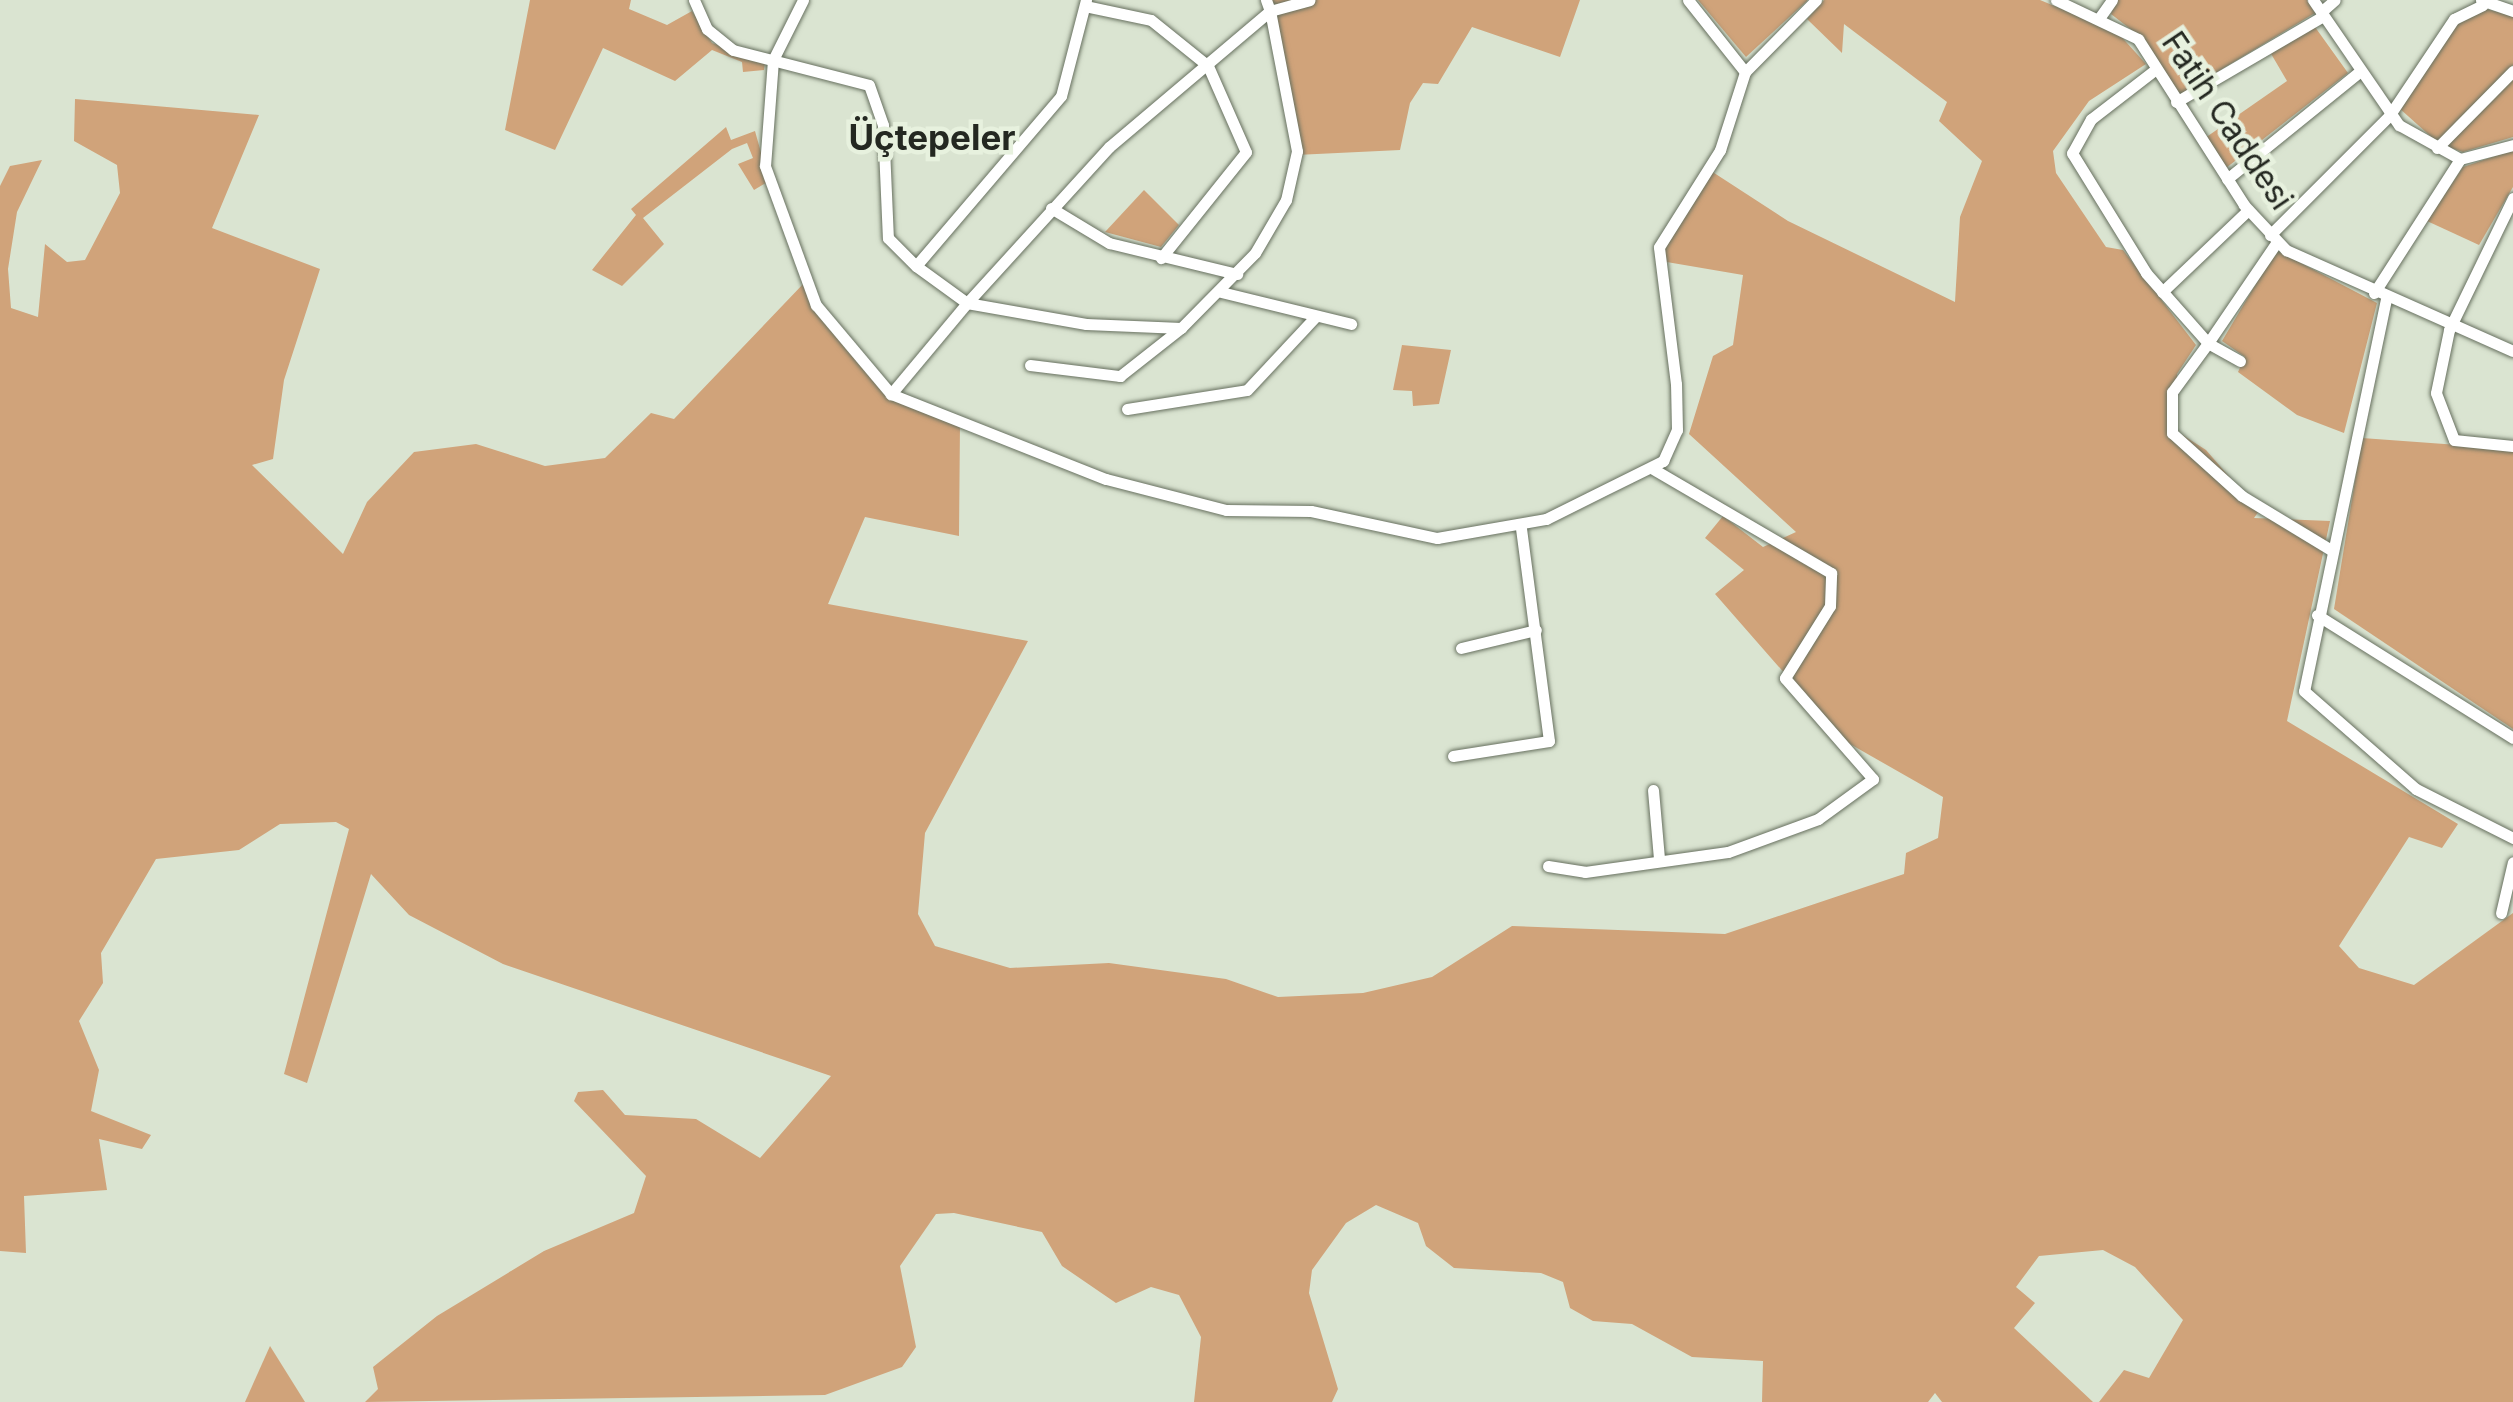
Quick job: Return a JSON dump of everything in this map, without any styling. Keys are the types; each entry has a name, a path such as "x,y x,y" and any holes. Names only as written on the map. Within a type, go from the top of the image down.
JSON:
{"street":[{"path":"694,0 722,44 869,85 883,124 885,225 916,266 968,302 1086,324 1181,328"},
{"path":"803,0 774,60 765,166 798,266 845,349 890,394 1106,478 1226,510 1311,511 1438,538 1521,527 1653,469 1677,430 1655,260 1720,150 1745,72 1816,0"},
{"path":"890,394 1051,208 1135,122 1208,66 1268,6 1310,0"},
{"path":"1688,0 1745,72"},
{"name":"Fatih Caddesi","path":"2056,0 2138,38 2248,210 2273,239 2449,330 2513,351"},
{"path":"2100,18 2112,0"},
{"path":"2313,0 2389,116 2460,159 2513,145"},
{"path":"2176,102 2322,14 2335,0"},
{"path":"2331,550 2242,496 2172,433 2172,392 2208,343 2273,239 2389,116 2446,28 2482,2 2513,11"},
{"path":"916,266 1061,96 1086,3 1151,20 1208,66 1246,152 1161,258"},
{"path":"1030,365 1120,376 1221,292 1274,227 1297,151 1268,6"},
{"path":"2156,69 2091,119 2072,153 2162,292 2208,343 2240,361"},
{"path":"2437,148 2513,71"},
{"path":"2227,178 2358,73"},
{"path":"2460,159 2380,296 2303,679 2308,700 2416,789 2513,838"},
{"path":"2513,198 2449,330 2436,381 2446,432 2460,442 2513,446"},
{"path":"1051,208 1109,243 1237,274"},
{"path":"2162,292 2248,210"},
{"path":"1221,292 1351,324"},
{"path":"1127,409 1246,390 1316,316"},
{"path":"1548,866 1586,872 1770,838 1865,792 1873,778 1785,678 1830,606 1831,573 1653,469"},
{"path":"1453,756 1549,741 1521,527"},
{"path":"2317,614 2513,738"},
{"path":"1460,648 1536,630"},
{"path":"1653,790 1659,858"},
{"path":"2501,913 2513,862"}],"shaded area":[{"path":"530,0 631,0 629,9 667,25 692,11 712,43 765,62 764,70 743,72 742,62 712,50 675,81 603,48 555,150 505,130"},
{"path":"1266,0 1580,0 1560,57 1472,27 1438,84 1423,83 1410,103 1400,150 1296,155"},
{"path":"1698,0 1807,0 1807,1 1746,57"},
{"path":"1824,0 2040,0 2117,32 2146,64 2089,101 2053,151 2056,173 2106,247 2123,250 2196,345 2177,374 2178,432 2206,450 2259,511 2254,518 2330,521 2287,721 2458,824 2442,848 2409,837 2339,946 2359,968 2414,985 2513,913 2513,1402 2099,1402 2124,1370 2149,1378 2183,1320 2135,1267 2103,1250 2039,1256 2016,1287 2035,1303 2014,1328 2093,1402 1942,1402 1935,1393 1928,1402 1762,1402 1763,1361 1692,1357 1632,1324 1593,1321 1570,1308 1563,1282 1541,1273 1454,1268 1426,1246 1418,1223 1376,1205 1346,1223 1312,1270 1309,1293 1338,1389 1332,1402 1194,1402 1201,1337 1179,1295 1151,1287 1116,1303 1062,1266 1042,1232 954,1213 936,1214 900,1266 916,1347 902,1367 825,1395 365,1402 378,1389 373,1367 437,1316 544,1251 634,1213 646,1176 574,1101 578,1092 603,1090 625,1115 696,1119 760,1158 831,1076 503,964 409,915 371,874 307,1083 284,1074 349,829 336,822 280,824 239,850 156,859 101,953 103,983 79,1021 99,1070 91,1111 151,1135 142,1149 99,1139 107,1190 24,1196 26,1253 0,1251 0,186 10,166 42,160 17,212 8,269 11,308 38,317 45,244 67,262 85,260 120,193 117,165 74,141 75,99 259,115 212,228 320,269 284,380 273,459 252,465 343,554 367,502 414,452 476,444 545,466 605,458 651,413 674,419 805,282 875,381 960,425 959,536 865,517 828,604 1028,641 925,833 918,914 935,946 1010,968 1109,963 1226,979 1278,997 1363,993 1432,977 1512,926 1725,934 1904,874 1906,853 1938,838 1943,797 1843,740 1715,594 1744,570 1705,538 1723,516 1763,547 1796,532 1689,434 1713,356 1733,345 1743,275 1655,260 1708,169 1788,221 1955,302 1960,217 1982,161 1939,121 1947,102 1844,24 1842,53 1807,19"},
{"path":"2116,0 2307,0 2315,13 2179,95 2142,38 2111,14"},
{"path":"2486,9 2513,16 2513,65 2437,142 2399,108 2456,24"},
{"path":"2315,27 2348,73 2226,168 2205,138 2287,81 2270,52"},
{"path":"2513,77 2513,137 2463,152 2445,146"},
{"path":"726,127 731,140 755,131 769,181 754,190 738,164 753,158 747,143 732,149 643,218 664,244 622,286 592,270 636,215 631,209"},
{"path":"2513,150 2513,187 2479,245 2427,221 2463,167"},
{"path":"1144,190 1179,225 1161,247 1105,232"},
{"path":"2276,250 2377,303 2344,433 2297,415 2238,372 2245,357 2222,341"},
{"path":"1402,345 1451,350 1439,404 1413,406 1412,391 1393,390"},
{"path":"2362,438 2513,449 2513,729 2334,609"},
{"path":"270,1346 305,1402 245,1402"}],"district":[{"name":"Üçtepeler","path":"932,137"}]}
